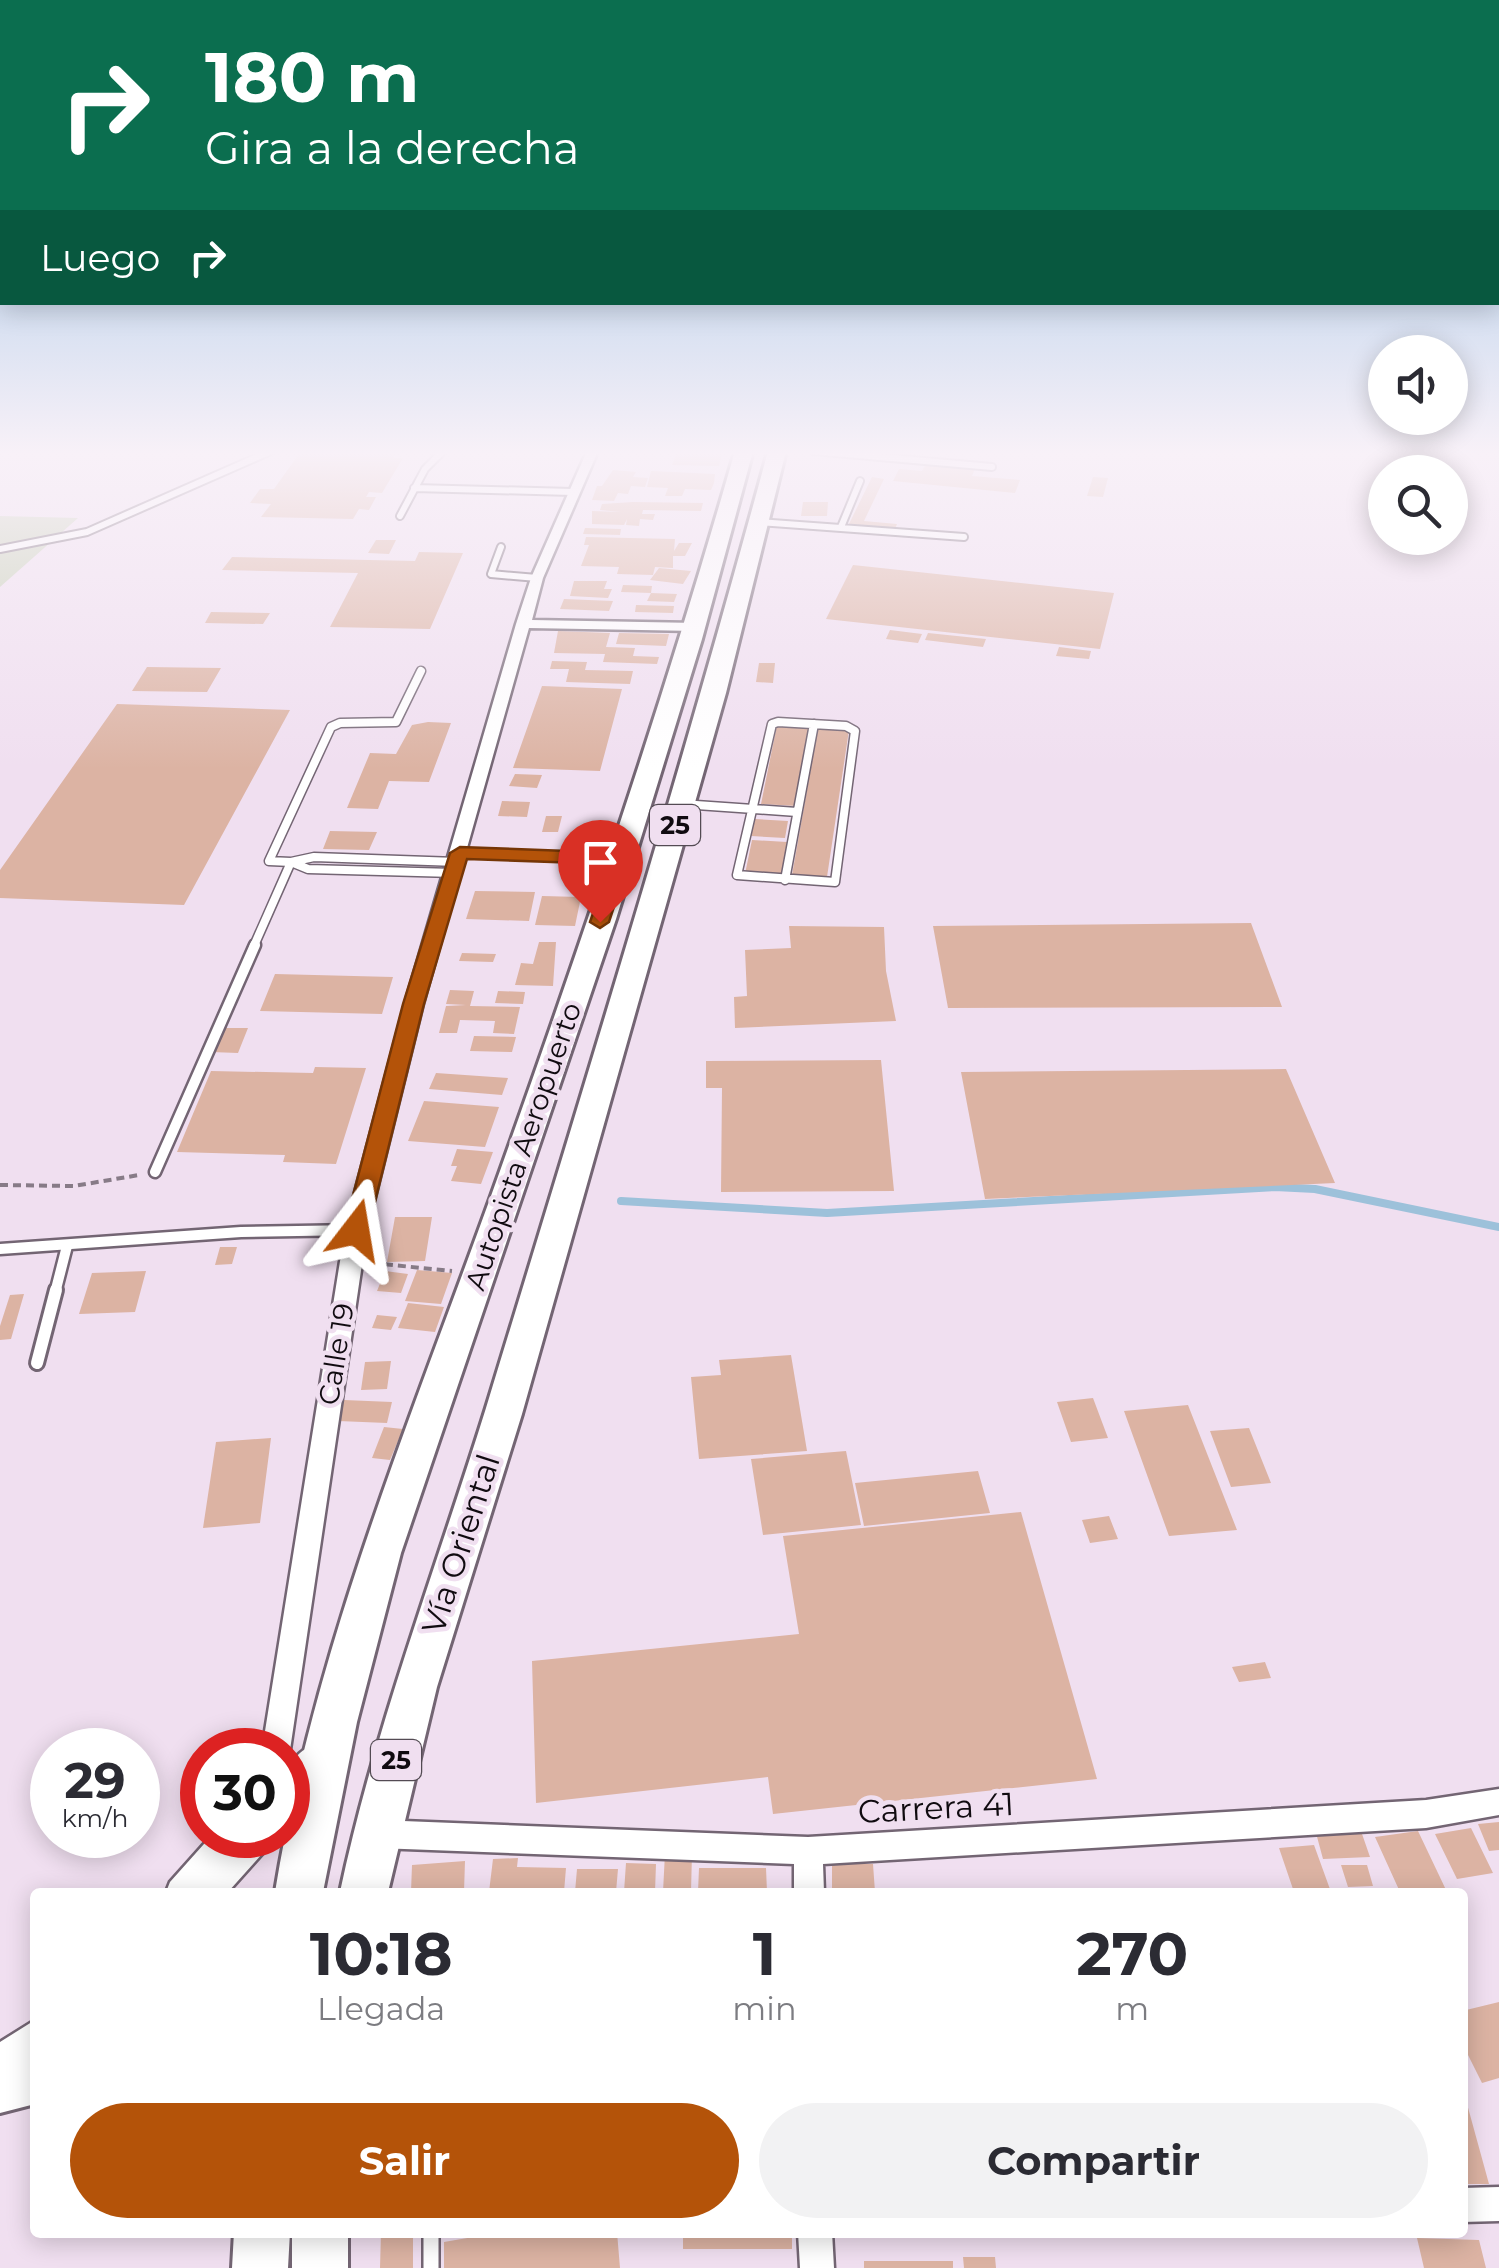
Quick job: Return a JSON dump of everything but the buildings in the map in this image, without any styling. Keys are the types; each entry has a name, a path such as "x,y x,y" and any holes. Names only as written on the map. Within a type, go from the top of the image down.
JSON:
{"highway":[{"name":"Autopista Aeropuerto","path":"331,1724 380,1551 480,1274 621,858 697,627 716,557"},
{"name":"Autopista Aeropuerto","path":"564,1197 681,804 748,557"},
{"name":"Vía Oriental","path":"365,1888 415,1687 503,1414 564,1197"},
{"name":"25","path":"299,1888 331,1724"},
{"path":"0,2088 26,2050"},
{"path":"260,2268 262,2238"},
{"path":"320,2238 320,2268"}],"street":[{"name":"Calle 19","path":"279,1728 356,1230 414,1004 545,557"},
{"path":"524,624 697,627"},
{"path":"310,1760 331,1724"},
{"name":"Carrera 41","path":"376,1834 808,1851 1426,1814 1499,1802"},
{"path":"808,1851 809,1888"},
{"path":"185,1888 211,1858"},
{"path":"213,1888 239,1858"},
{"path":"1468,2205 1499,2204"},
{"path":"816,2238 817,2268"}],"lane":[{"path":"497,557 491,574 536,578"},
{"path":"421,671 396,722 340,723 332,727 269,861 308,868 621,858"},
{"path":"772,724 846,726 855,731 835,882 737,875 753,809 772,724"},
{"path":"785,880 814,724"},
{"path":"681,804 797,812"},
{"path":"156,1172 291,862"},
{"path":"0,1250 241,1232 356,1230"},
{"path":"37,1363 68,1246"},
{"path":"431,2238 431,2268"}],"path":[{"path":"0,1185 74,1186 156,1172"},
{"path":"350,1260 480,1274"}],"green space":[{"path":"0,557 34,557 0,587"}],"waterway":[{"path":"621,1201 827,1213 1275,1187 1315,1189 1499,1227"}],"route":[{"path":"356,1230 414,1004 460,853 621,858 600,922"}]}
